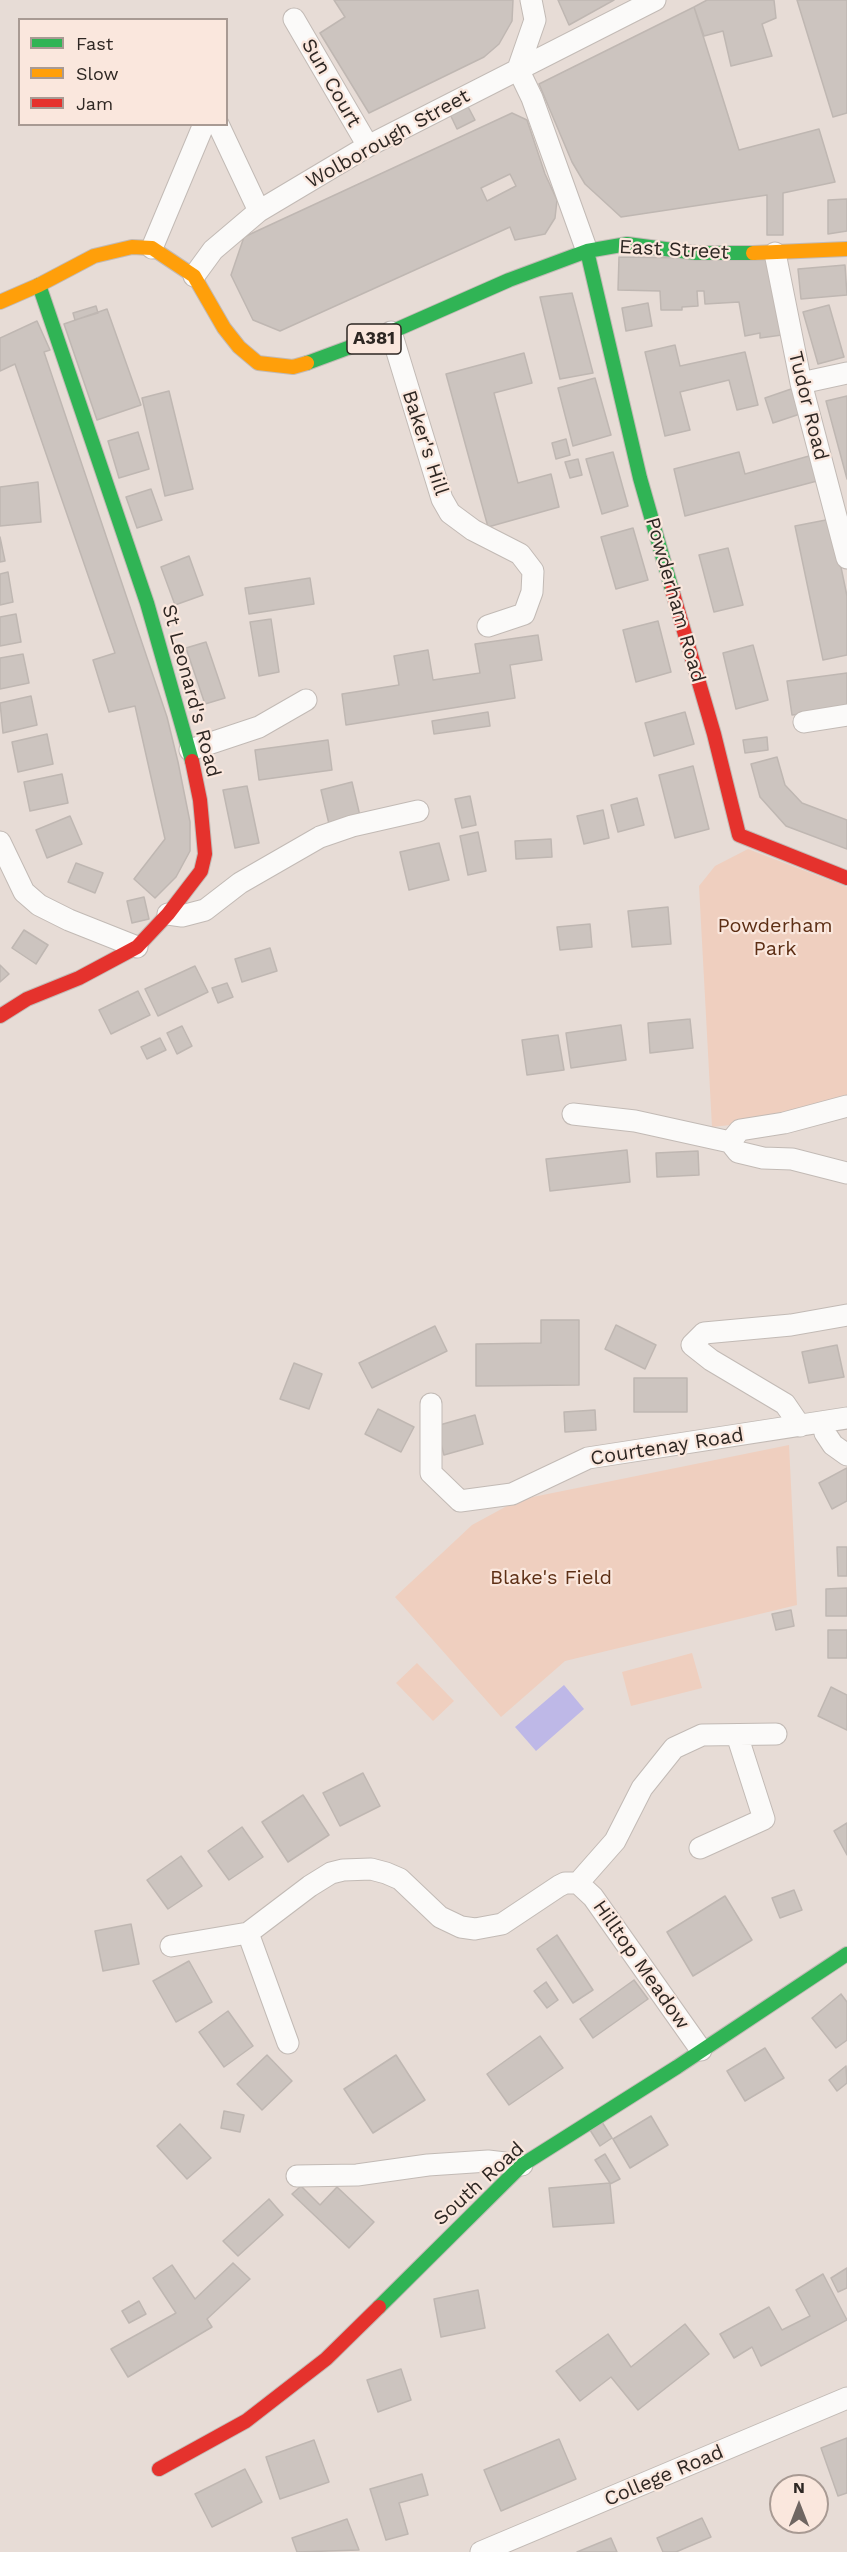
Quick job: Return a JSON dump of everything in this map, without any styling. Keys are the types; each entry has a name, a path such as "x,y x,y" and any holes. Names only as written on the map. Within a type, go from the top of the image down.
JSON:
{"street":[{"path":"531,0 535,20 518,69 532,98 587,250"},
{"name":"Wolborough Street","path":"194,276 213,250 259,212 368,146 655,0"},
{"name":"Sun Court","path":"294,20 368,146"},
{"path":"0,302 94,256 132,247 152,248 203,126"},
{"path":"219,126 259,212"},
{"name":"East Street","path":"587,250 627,244 696,253 775,253 847,249"},
{"name":"A381","path":"152,248 194,276 224,328 239,347 258,363 293,367 320,360 391,332 509,280 587,250"},
{"name":"Powderham Road","path":"587,250 640,478 714,734 739,835 847,878"},
{"name":"Tudor Road","path":"775,253 801,383 841,510 847,558"},
{"name":"St Leonard's Road","path":"0,1016 27,999 79,978 137,947 168,914 201,871 205,854 200,800 190,750 147,603 20,291"},
{"name":"Baker's Hill","path":"391,332 442,499 450,513 473,530 520,554 533,571 532,592 524,614 488,626"},
{"path":"801,383 847,373"},
{"path":"190,750 259,727 306,700"},
{"path":"804,722 847,715"},
{"path":"168,914 182,916 205,910 240,883 320,837 352,826 418,811"},
{"path":"0,842 24,892 39,905 69,920 137,947"},
{"path":"730,1142 740,1130 784,1123 847,1106"},
{"path":"573,1113 635,1121 730,1142 738,1152 754,1156 792,1159 847,1173"},
{"path":"800,1426 785,1404 711,1360 692,1345 704,1334 791,1325 847,1315"},
{"name":"Courtenay Road","path":"431,1404 431,1473 460,1501 512,1494 588,1458 847,1418"},
{"path":"823,1422 825,1433 833,1445 847,1455"},
{"name":"Hilltop Meadow","path":"578,1883 615,1841 642,1788 674,1748 702,1735 776,1734"},
{"path":"700,1848 764,1819 737,1735"},
{"name":"Hilltop Meadow","path":"171,1946 248,1933 310,1886 331,1873 343,1870 371,1869 400,1879 440,1917 461,1927 475,1929 502,1924 559,1886 565,1883 578,1883 593,1897 701,2050"},
{"path":"248,1933 288,2043"},
{"name":"South Road","path":"159,2469 246,2421 326,2359 522,2165 847,1954"},
{"path":"297,2176 357,2175 428,2165 488,2161 522,2165"},
{"name":"College Road","path":"486,2551 847,2398"}],"green space":[{"name":"Powderham Park","path":"748,849 847,887 847,1096 834,1102 740,1124 712,1127 699,886 715,866"},
{"name":"Blake's Field","path":"789,1445 797,1605 565,1661 501,1717 395,1597 472,1525 518,1500"},
{"path":"692,1653 702,1688 631,1706 622,1672"},
{"path":"417,1663 454,1701 433,1721 396,1683"}],"shaded area":[{"path":"564,1685 584,1709 536,1751 515,1727"}],"building":[{"path":"334,0 513,0 512,21 499,44 484,57 369,113 320,33 345,17"},
{"path":"558,0 614,0 569,25"},
{"path":"707,0 774,0 776,18 762,24 772,56 731,66 723,31 704,36 694,7"},
{"path":"797,0 847,0 847,113 833,117"},
{"path":"694,7 739,150 819,129 835,182 783,193 783,235 767,235 767,195 621,217 585,184 572,162 539,84"},
{"path":"465,101 475,120 457,129 448,110"},
{"path":"512,113 527,120 545,174 557,200 555,218 545,234 515,240 510,227 280,331 253,320 231,275 244,237","holes":["510,174 516,186 487,201 481,188"]},
{"path":"847,199 847,231 828,234 828,200"},
{"path":"619,257 772,259 782,335 760,338 760,333 745,336 739,302 705,304 704,291 697,291 698,306 682,307 682,310 661,310 660,291 618,290"},
{"path":"845,265 847,295 801,299 798,269"},
{"path":"572,293 593,373 560,379 540,297"},
{"path":"648,303 652,326 626,331 622,308"},
{"path":"829,305 844,357 818,364 803,312"},
{"path":"96,306 98,313 75,320 73,313"},
{"path":"107,309 141,405 97,420 64,324"},
{"path":"37,321 50,350 44,352 167,717 178,762 190,822 190,851 176,877 155,898 134,879 165,839 135,706 109,712 93,660 115,653 15,364 0,371 0,338"},
{"path":"675,345 680,366 745,352 758,405 737,410 729,380 680,392 690,430 665,436 645,352"},
{"path":"524,353 532,383 494,393 518,483 551,474 559,507 488,527 446,374"},
{"path":"595,378 611,435 573,446 558,388"},
{"path":"794,388 803,413 773,423 765,398"},
{"path":"169,391 193,489 165,496 142,398"},
{"path":"847,396 847,479 826,401"},
{"path":"138,432 149,469 119,478 108,441"},
{"path":"566,439 570,455 556,459 552,443"},
{"path":"613,452 628,506 602,514 586,459"},
{"path":"739,452 745,474 809,456 817,481 685,516 674,469"},
{"path":"578,459 582,475 570,478 565,462"},
{"path":"38,482 41,522 0,526 0,487"},
{"path":"151,489 162,520 137,528 126,497"},
{"path":"831,519 847,596 847,655 823,660 795,526"},
{"path":"633,528 648,580 616,589 601,537"},
{"path":"0,537 5,561 0,562"},
{"path":"728,548 743,605 714,612 699,555"},
{"path":"189,556 203,595 175,605 161,567"},
{"path":"8,572 13,602 0,605 0,574"},
{"path":"310,578 314,604 249,614 245,588"},
{"path":"16,614 21,642 0,646 0,617"},
{"path":"271,619 279,672 259,676 250,622"},
{"path":"658,621 671,672 636,682 623,630"},
{"path":"538,635 542,660 510,665 515,698 346,725 342,694 399,685 394,656 428,650 433,680 480,673 475,644"},
{"path":"206,642 225,698 205,704 186,648"},
{"path":"753,645 768,700 736,709 723,653"},
{"path":"23,654 29,683 0,689 0,658"},
{"path":"847,673 847,708 792,715 787,681"},
{"path":"31,696 37,725 3,733 0,703"},
{"path":"488,712 490,726 434,734 432,721"},
{"path":"685,712 694,744 654,756 645,723"},
{"path":"47,734 53,764 18,772 12,742"},
{"path":"767,737 768,750 745,753 743,740"},
{"path":"328,740 332,770 259,780 255,750"},
{"path":"777,757 785,785 802,803 847,820 847,849 786,826 760,797 751,764"},
{"path":"693,766 709,829 675,838 659,775"},
{"path":"62,774 68,803 30,811 24,782"},
{"path":"352,782 360,816 329,824 321,790"},
{"path":"247,786 259,843 235,848 223,790"},
{"path":"470,796 476,825 462,828 455,799"},
{"path":"637,798 644,825 618,832 611,805"},
{"path":"603,810 609,838 584,844 577,816"},
{"path":"70,816 82,844 47,858 36,830"},
{"path":"478,832 486,871 468,875 460,836"},
{"path":"551,839 552,857 516,859 515,841"},
{"path":"439,843 449,880 409,890 400,852"},
{"path":"76,863 103,873 95,893 68,882"},
{"path":"144,897 149,919 132,923 127,901"},
{"path":"668,907 671,944 632,947 628,911"},
{"path":"590,924 592,947 560,950 557,927"},
{"path":"24,930 48,945 36,964 12,948"},
{"path":"270,948 277,971 242,982 235,959"},
{"path":"0,965 9,974 0,982"},
{"path":"195,966 208,992 158,1016 145,989"},
{"path":"227,983 233,997 218,1003 212,988"},
{"path":"138,991 150,1015 111,1034 99,1010"},
{"path":"690,1019 693,1048 650,1053 648,1023"},
{"path":"621,1025 626,1060 571,1068 566,1033"},
{"path":"182,1026 192,1046 177,1054 167,1033"},
{"path":"558,1035 564,1070 527,1075 522,1040"},
{"path":"160,1038 166,1050 147,1059 141,1047"},
{"path":"627,1150 630,1182 550,1191 546,1159"},
{"path":"698,1151 699,1175 657,1177 656,1153"},
{"path":"541,1320 579,1320 579,1385 476,1386 476,1344 541,1343"},
{"path":"616,1325 656,1345 645,1369 605,1349"},
{"path":"435,1326 447,1351 372,1388 359,1363"},
{"path":"837,1345 844,1377 809,1383 802,1352"},
{"path":"294,1363 322,1374 309,1409 280,1399"},
{"path":"634,1378 687,1378 687,1412 634,1412"},
{"path":"378,1409 414,1427 401,1452 365,1434"},
{"path":"595,1410 596,1430 565,1432 564,1412"},
{"path":"475,1415 483,1444 444,1455 436,1426"},
{"path":"847,1468 847,1501 832,1509 819,1483"},
{"path":"837,1547 847,1547 847,1576 838,1576"},
{"path":"847,1588 847,1616 826,1616 826,1589"},
{"path":"791,1610 794,1626 776,1630 772,1614"},
{"path":"828,1630 847,1630 847,1658 828,1658"},
{"path":"831,1687 847,1695 847,1730 818,1716"},
{"path":"363,1773 380,1806 340,1826 323,1793"},
{"path":"303,1795 329,1835 288,1862 262,1822"},
{"path":"847,1823 847,1855 834,1831"},
{"path":"242,1827 263,1857 229,1880 208,1851"},
{"path":"181,1856 202,1886 168,1909 147,1880"},
{"path":"794,1890 802,1910 780,1918 772,1898"},
{"path":"725,1896 752,1940 693,1976 667,1932"},
{"path":"131,1924 139,1964 103,1971 95,1931"},
{"path":"557,1935 593,1990 573,2003 537,1949"},
{"path":"189,1961 212,2002 176,2022 153,1981"},
{"path":"634,1980 648,1999 593,2038 580,2019"},
{"path":"546,1982 558,2000 547,2008 534,1991"},
{"path":"841,1994 847,2002 847,2040 836,2048 812,2018"},
{"path":"228,2011 253,2046 224,2067 199,2032"},
{"path":"540,2036 563,2068 509,2105 487,2074"},
{"path":"765,2048 784,2078 745,2101 727,2071"},
{"path":"267,2055 292,2081 262,2110 237,2084"},
{"path":"396,2055 425,2100 373,2133 344,2089"},
{"path":"846,2066 847,2083 837,2091 829,2080"},
{"path":"224,2111 244,2115 240,2132 221,2128"},
{"path":"651,2116 668,2145 630,2168 613,2139"},
{"path":"602,2122 612,2138 600,2146 590,2130"},
{"path":"180,2124 211,2158 187,2179 157,2146"},
{"path":"605,2154 620,2179 610,2184 614,2223 553,2227 549,2188 610,2183 595,2160"},
{"path":"301,2186 320,2205 337,2187 374,2222 349,2248 292,2194"},
{"path":"269,2199 283,2215 238,2256 223,2241"},
{"path":"233,2263 250,2279 207,2319 212,2327 128,2377 111,2349 176,2313 153,2278 172,2265 195,2299"},
{"path":"847,2268 847,2288 838,2292 831,2278"},
{"path":"823,2274 847,2320 761,2366 752,2347 734,2358 720,2334 769,2307 782,2330 810,2316 796,2290"},
{"path":"478,2290 485,2328 441,2337 434,2299"},
{"path":"139,2301 146,2314 129,2323 122,2311"},
{"path":"685,2324 709,2354 638,2410 611,2377 580,2401 556,2371 608,2334 631,2367"},
{"path":"401,2369 411,2400 378,2412 367,2380"},
{"path":"847,2438 847,2493 838,2496 821,2448"},
{"path":"559,2439 576,2479 501,2511 484,2470"},
{"path":"314,2440 329,2482 280,2499 266,2457"},
{"path":"245,2469 262,2502 212,2527 195,2494"},
{"path":"422,2474 428,2495 399,2503 408,2534 386,2540 370,2489"},
{"path":"702,2518 711,2537 676,2552 663,2552 657,2538"},
{"path":"347,2519 359,2550 297,2552 292,2538"},
{"path":"611,2538 617,2552 577,2552"}],"traffic: fast":[{"path":"307,363 391,332 509,280 587,251 627,244 696,253 753,253"},
{"path":"587,251 640,478 672,590"},
{"path":"39,285 147,603 192,761"},
{"path":"379,2307 522,2165 677,2067 847,1954"}],"traffic: slow":[{"path":"0,302 39,285 94,256 132,247 152,248 194,276 224,328 239,347 258,363 293,367 307,363"},
{"path":"753,253 847,249"}],"traffic: jam":[{"path":"672,590 714,734 739,835 847,878"},
{"path":"0,1016 27,999 79,978 137,947 168,914 201,871 205,854 200,800 192,761"},
{"path":"159,2469 246,2421 326,2359 379,2307"}]}
